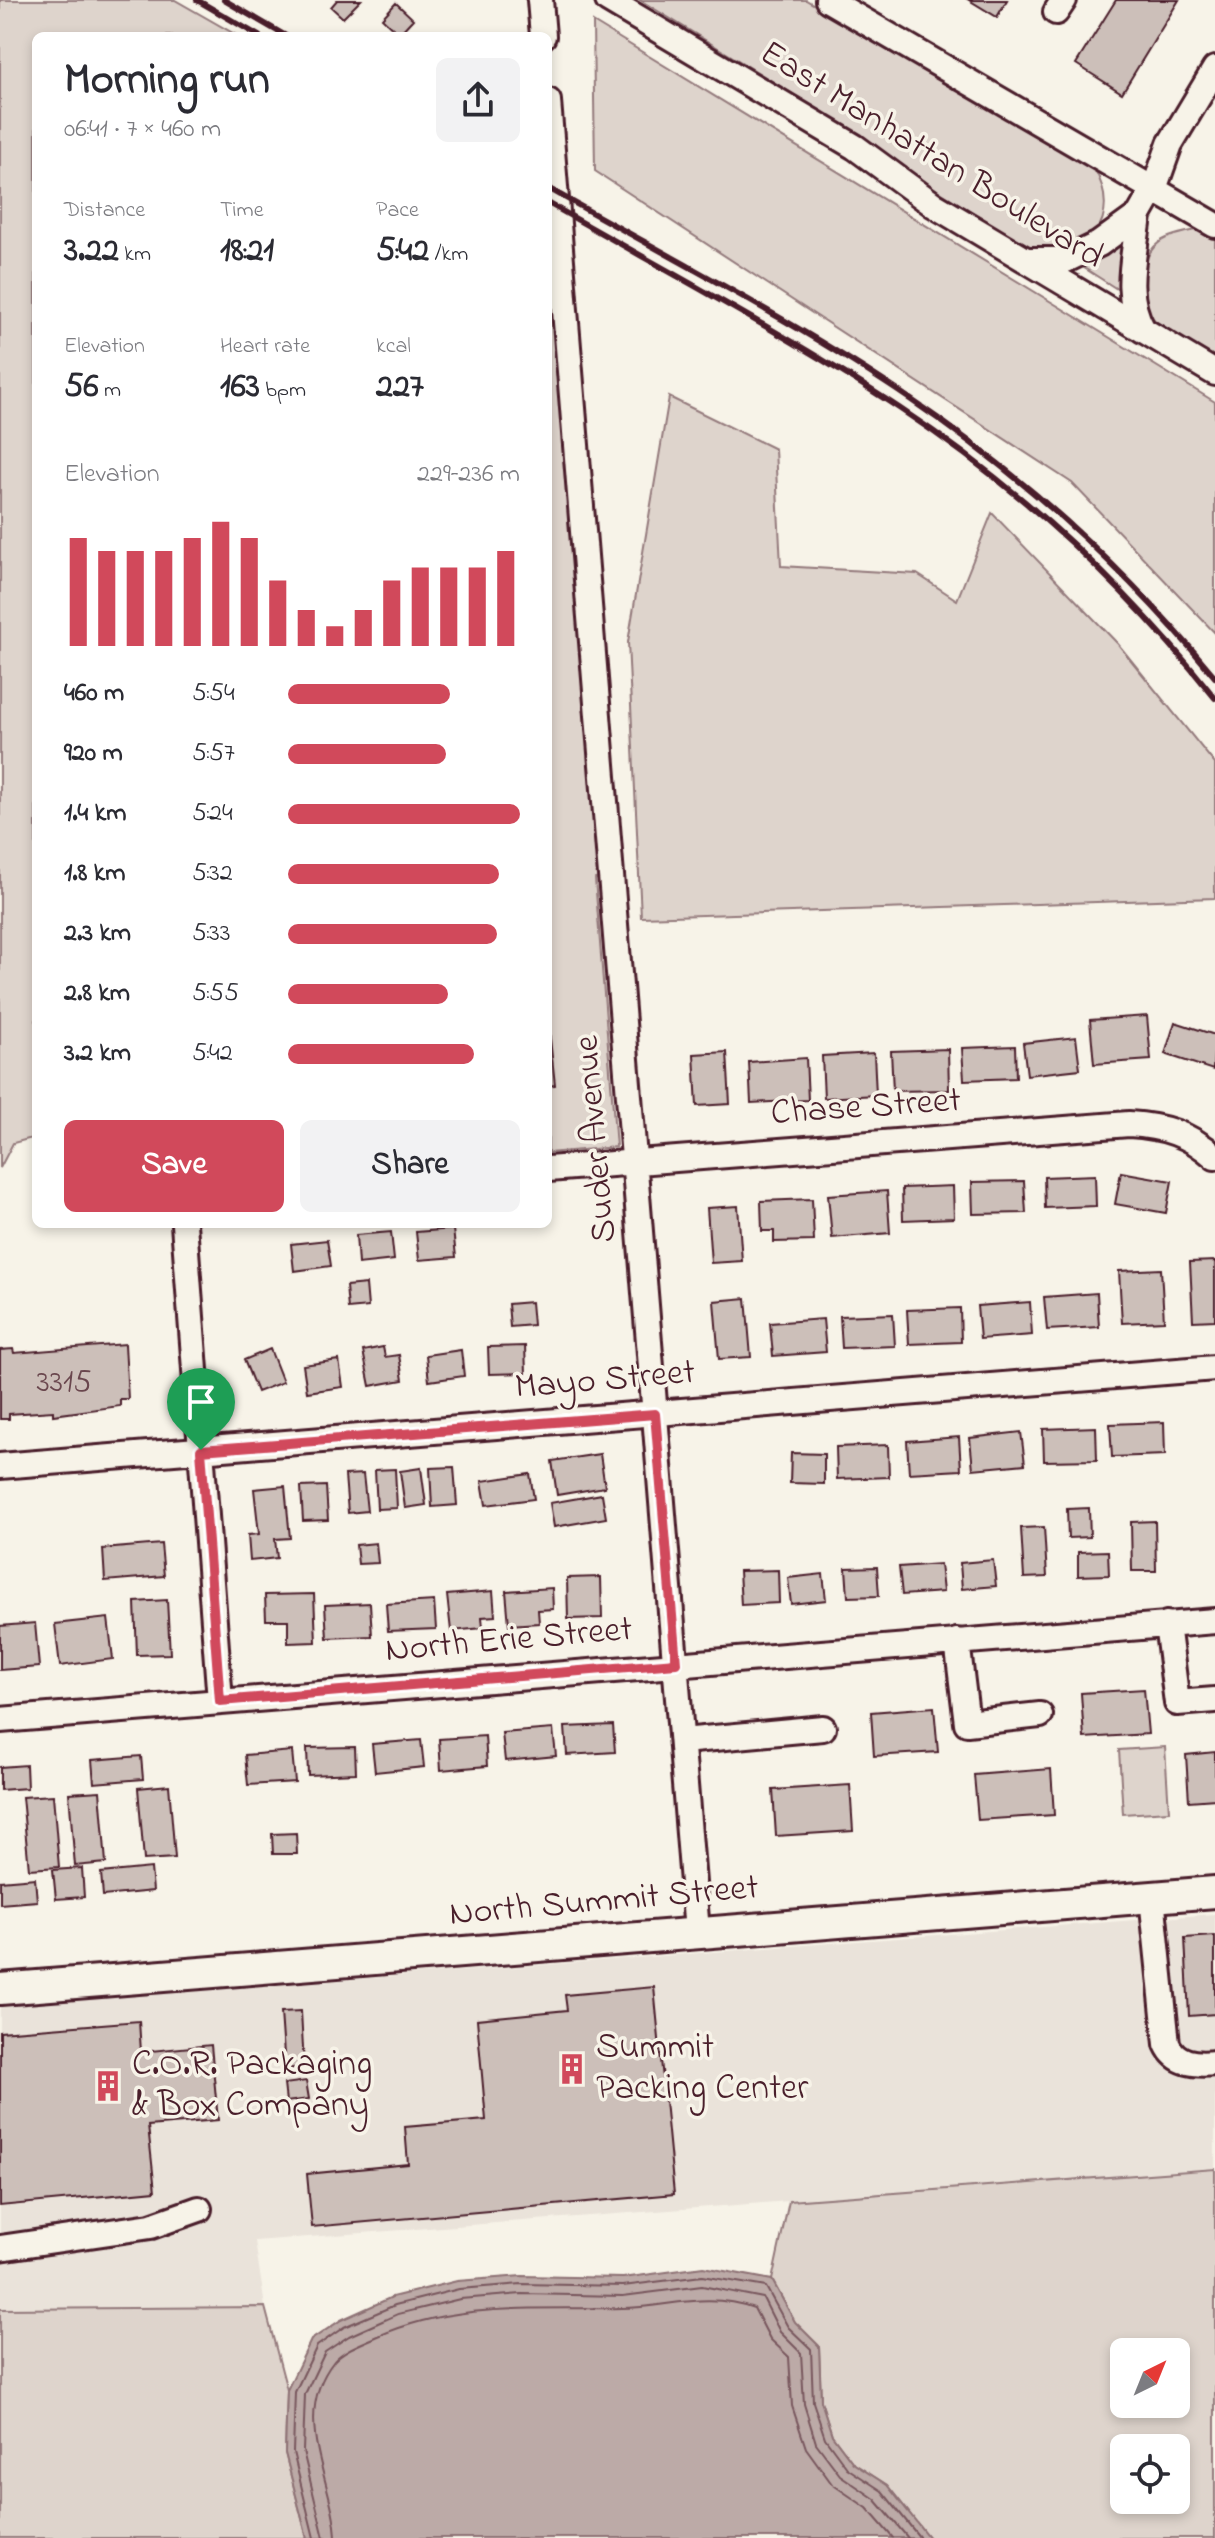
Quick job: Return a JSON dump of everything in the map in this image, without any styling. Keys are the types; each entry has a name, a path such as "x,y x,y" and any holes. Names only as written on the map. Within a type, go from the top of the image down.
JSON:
{"main road":[{"name":"North Summit Street","path":"0,1989 1215,1892"}],"street":[{"path":"540,0 543,32"},
{"name":"East Manhattan Boulevard","path":"608,0 855,147 934,205 1215,373"},
{"path":"828,0 1215,225"},
{"path":"1143,330 1132,311 1129,293 1139,215 1154,189 1170,144 1215,69"},
{"name":"Suder Avenue","path":"552,150 697,1932"},
{"path":"1027,260 1066,260 1099,244 1139,215"},
{"name":"Chase Street","path":"552,1169 1129,1124 1156,1126 1188,1136 1215,1157"},
{"path":"184,1228 220,1701"},
{"name":"Mayo Street","path":"0,1466 1215,1368"},
{"name":"North Erie Street","path":"0,1720 1215,1621"},
{"path":"1167,1624 1177,1703 1215,1700"},
{"path":"957,1641 967,1723 1040,1715"},
{"path":"682,1741 823,1728"},
{"path":"1152,1897 1167,2044 1171,2052 1183,2061 1215,2063"},
{"path":"0,2248 151,2226 199,2209"}],"shaded area":[{"path":"0,0 175,0 231,32 32,32 32,1138 13,1143 0,1168"},
{"path":"640,0 806,0 1093,166 1102,186 1105,204 1102,219 1095,232 1084,242 1050,250 1029,247 916,177 850,129"},
{"path":"593,22 1215,402 1215,633 1072,483 595,171"},
{"path":"1197,230 1215,237 1215,359 1159,324 1148,308 1143,292 1145,264 1153,248 1167,238"},
{"path":"1125,234 1120,289 1117,289 1081,266"},
{"path":"552,256 611,876 595,879 616,1147 552,1153"},
{"path":"669,397 775,449 781,566 917,574 957,600 992,513 1118,644 1215,764 1215,898 641,917 628,642"},
{"path":"1165,1747 1169,1811 1123,1814 1119,1750"},
{"path":"1215,1914 1215,2169 255,2241 265,2307 0,2309 0,2006"},
{"path":"1215,2169 1215,2538 929,2538 887,2485 853,2463 832,2435 821,2401 819,2346 795,2322 772,2280 789,2201"},
{"path":"265,2307 287,2390 285,2453 307,2538 0,2538 0,2309"}],"water":[{"path":"703,2267 772,2280 795,2322 819,2346 821,2401 832,2435 853,2463 887,2485 929,2538 307,2538 285,2453 287,2390 311,2340 341,2320 392,2297 457,2281 522,2276 623,2278"}],"building":[{"path":"337,0 361,0 343,18 331,7"},
{"path":"969,0 1007,0 997,17"},
{"path":"1116,0 1179,0 1122,93 1076,64"},
{"path":"396,3 413,19 401,32 397,32 382,18"},
{"path":"1147,1016 1151,1060 1094,1064 1090,1020"},
{"path":"1175,1022 1215,1035 1213,1070 1165,1054"},
{"path":"1076,1037 1080,1069 1027,1075 1023,1043"},
{"path":"1015,1046 1016,1078 964,1080 962,1048"},
{"path":"948,1049 949,1090 893,1091 891,1051"},
{"path":"727,1052 730,1104 697,1106 694,1054"},
{"path":"874,1053 876,1095 824,1098 822,1056"},
{"path":"552,1057 555,1085 552,1085"},
{"path":"806,1058 808,1100 751,1103 749,1062"},
{"path":"1121,1172 1172,1181 1166,1213 1115,1204"},
{"path":"1095,1175 1096,1206 1045,1208 1044,1177"},
{"path":"1024,1181 1026,1213 973,1214 972,1182"},
{"path":"953,1186 954,1218 903,1220 902,1188"},
{"path":"887,1191 890,1233 832,1238 828,1195"},
{"path":"812,1199 814,1241 774,1242 774,1231 762,1231 761,1201"},
{"path":"738,1206 742,1261 711,1263 707,1208"},
{"path":"453,1229 456,1257 419,1260 416,1232"},
{"path":"391,1232 394,1260 358,1264 356,1235"},
{"path":"327,1240 331,1266 294,1271 291,1244"},
{"path":"1215,1261 1215,1320 1193,1321 1190,1262"},
{"path":"1161,1269 1164,1321 1122,1323 1119,1271"},
{"path":"366,1284 368,1307 348,1309 346,1286"},
{"path":"1097,1293 1099,1327 1047,1330 1044,1297"},
{"path":"746,1298 751,1357 719,1359 714,1301"},
{"path":"531,1302 533,1325 510,1327 508,1304"},
{"path":"1030,1302 1032,1335 980,1339 977,1306"},
{"path":"960,1308 961,1342 909,1344 907,1310"},
{"path":"893,1314 895,1346 842,1348 840,1316"},
{"path":"823,1319 826,1352 773,1356 770,1323"},
{"path":"125,1344 128,1399 120,1399 120,1406 53,1415 53,1411 9,1414 9,1419 0,1419 0,1350 13,1349 14,1353"},
{"path":"525,1346 526,1373 489,1374 488,1347"},
{"path":"383,1347 385,1357 399,1355 403,1380 370,1386 363,1351"},
{"path":"270,1349 283,1382 257,1392 244,1360"},
{"path":"461,1350 464,1376 429,1381 426,1355"},
{"path":"339,1360 343,1387 307,1392 303,1365"},
{"path":"1164,1422 1165,1455 1112,1457 1110,1424"},
{"path":"1096,1427 1097,1460 1044,1461 1043,1429"},
{"path":"1021,1432 1025,1464 973,1469 970,1438"},
{"path":"959,1437 961,1470 909,1473 907,1441"},
{"path":"888,1445 889,1477 837,1479 836,1447"},
{"path":"791,1453 824,1454 824,1484 790,1483"},
{"path":"600,1454 605,1487 557,1495 552,1461"},
{"path":"454,1467 457,1505 432,1507 430,1468"},
{"path":"421,1468 426,1505 405,1508 400,1471"},
{"path":"395,1469 397,1508 377,1509 375,1470"},
{"path":"363,1474 367,1511 348,1513 345,1475"},
{"path":"530,1474 534,1499 486,1505 482,1481"},
{"path":"285,1486 290,1538 275,1539 277,1558 250,1561 248,1535 259,1534 254,1489"},
{"path":"326,1486 328,1520 303,1521 301,1487"},
{"path":"602,1494 606,1518 554,1527 550,1503"},
{"path":"1089,1508 1090,1537 1068,1538 1067,1509"},
{"path":"1155,1521 1156,1571 1132,1571 1131,1522"},
{"path":"1044,1527 1047,1577 1024,1578 1021,1528"},
{"path":"376,1543 378,1563 358,1564 356,1545"},
{"path":"161,1544 164,1576 105,1581 103,1549"},
{"path":"1108,1551 1109,1575 1078,1576 1078,1552"},
{"path":"993,1560 996,1586 962,1589 960,1563"},
{"path":"940,1564 943,1592 902,1595 899,1567"},
{"path":"877,1567 879,1596 848,1597 846,1568"},
{"path":"778,1570 779,1603 741,1605 739,1571"},
{"path":"823,1574 826,1600 791,1604 788,1578"},
{"path":"601,1577 602,1618 568,1619 567,1578"},
{"path":"552,1588 553,1609 538,1610 539,1623 509,1625 506,1591"},
{"path":"493,1591 495,1616 482,1617 483,1628 451,1631 447,1595"},
{"path":"314,1594 316,1642 288,1643 288,1620 266,1620 265,1595"},
{"path":"167,1600 170,1654 137,1655 135,1602"},
{"path":"434,1601 436,1629 388,1631 386,1604"},
{"path":"370,1603 372,1636 327,1638 325,1605"},
{"path":"108,1618 113,1659 60,1666 55,1624"},
{"path":"35,1623 39,1667 0,1670 0,1626"},
{"path":"1144,1689 1148,1734 1084,1738 1081,1693"},
{"path":"934,1707 938,1752 874,1756 871,1712"},
{"path":"613,1725 615,1752 567,1755 565,1727"},
{"path":"553,1729 556,1756 505,1761 502,1733"},
{"path":"485,1736 487,1766 441,1770 439,1739"},
{"path":"421,1740 424,1767 375,1772 372,1744"},
{"path":"355,1747 356,1773 308,1775 307,1748"},
{"path":"292,1751 295,1782 248,1785 245,1755"},
{"path":"1215,1752 1215,1799 1189,1801 1186,1755"},
{"path":"141,1756 143,1779 94,1783 92,1760"},
{"path":"26,1765 27,1788 0,1790 0,1767"},
{"path":"1051,1769 1054,1815 978,1820 974,1775"},
{"path":"169,1785 175,1858 144,1860 138,1788"},
{"path":"850,1785 853,1831 776,1836 773,1790"},
{"path":"100,1791 106,1863 75,1866 69,1793"},
{"path":"53,1795 59,1867 29,1869 22,1797"},
{"path":"296,1833 297,1854 273,1854 272,1834"},
{"path":"82,1868 84,1897 56,1899 53,1870"},
{"path":"151,1868 153,1891 103,1896 101,1873"},
{"path":"35,1878 37,1901 0,1904 0,1881"},
{"path":"1215,1936 1215,2014 1189,2016 1185,1938"},
{"name":"Summit Packing Center","path":"654,1987 674,2194 312,2227 307,2174 408,2164 405,2127 486,2120 477,2019 567,2010 565,1995"},
{"path":"301,2011 304,2067 285,2069 281,2012"},
{"name":"C.O.R. Packaging & Box Company","path":"139,2021 141,2052 211,2045 218,2120 148,2126 155,2191 0,2206 0,2032"},
{"path":"306,2081 309,2099 286,2102 284,2084"}],"railway":[{"path":"197,0 252,32"},
{"path":"224,0 279,32"},
{"path":"552,190 822,343 953,429 1073,527 1146,599 1215,677"},
{"path":"552,205 813,354 943,439 1028,505 1108,578 1215,698"}],"place":[{"name":"Summit Packing Center","path":"572,2069"},
{"name":"C.O.R. Packaging & Box Company","path":"108,2086"}],"route":[{"path":"655,1414 676,1663 220,1701 201,1450 655,1414"}]}
